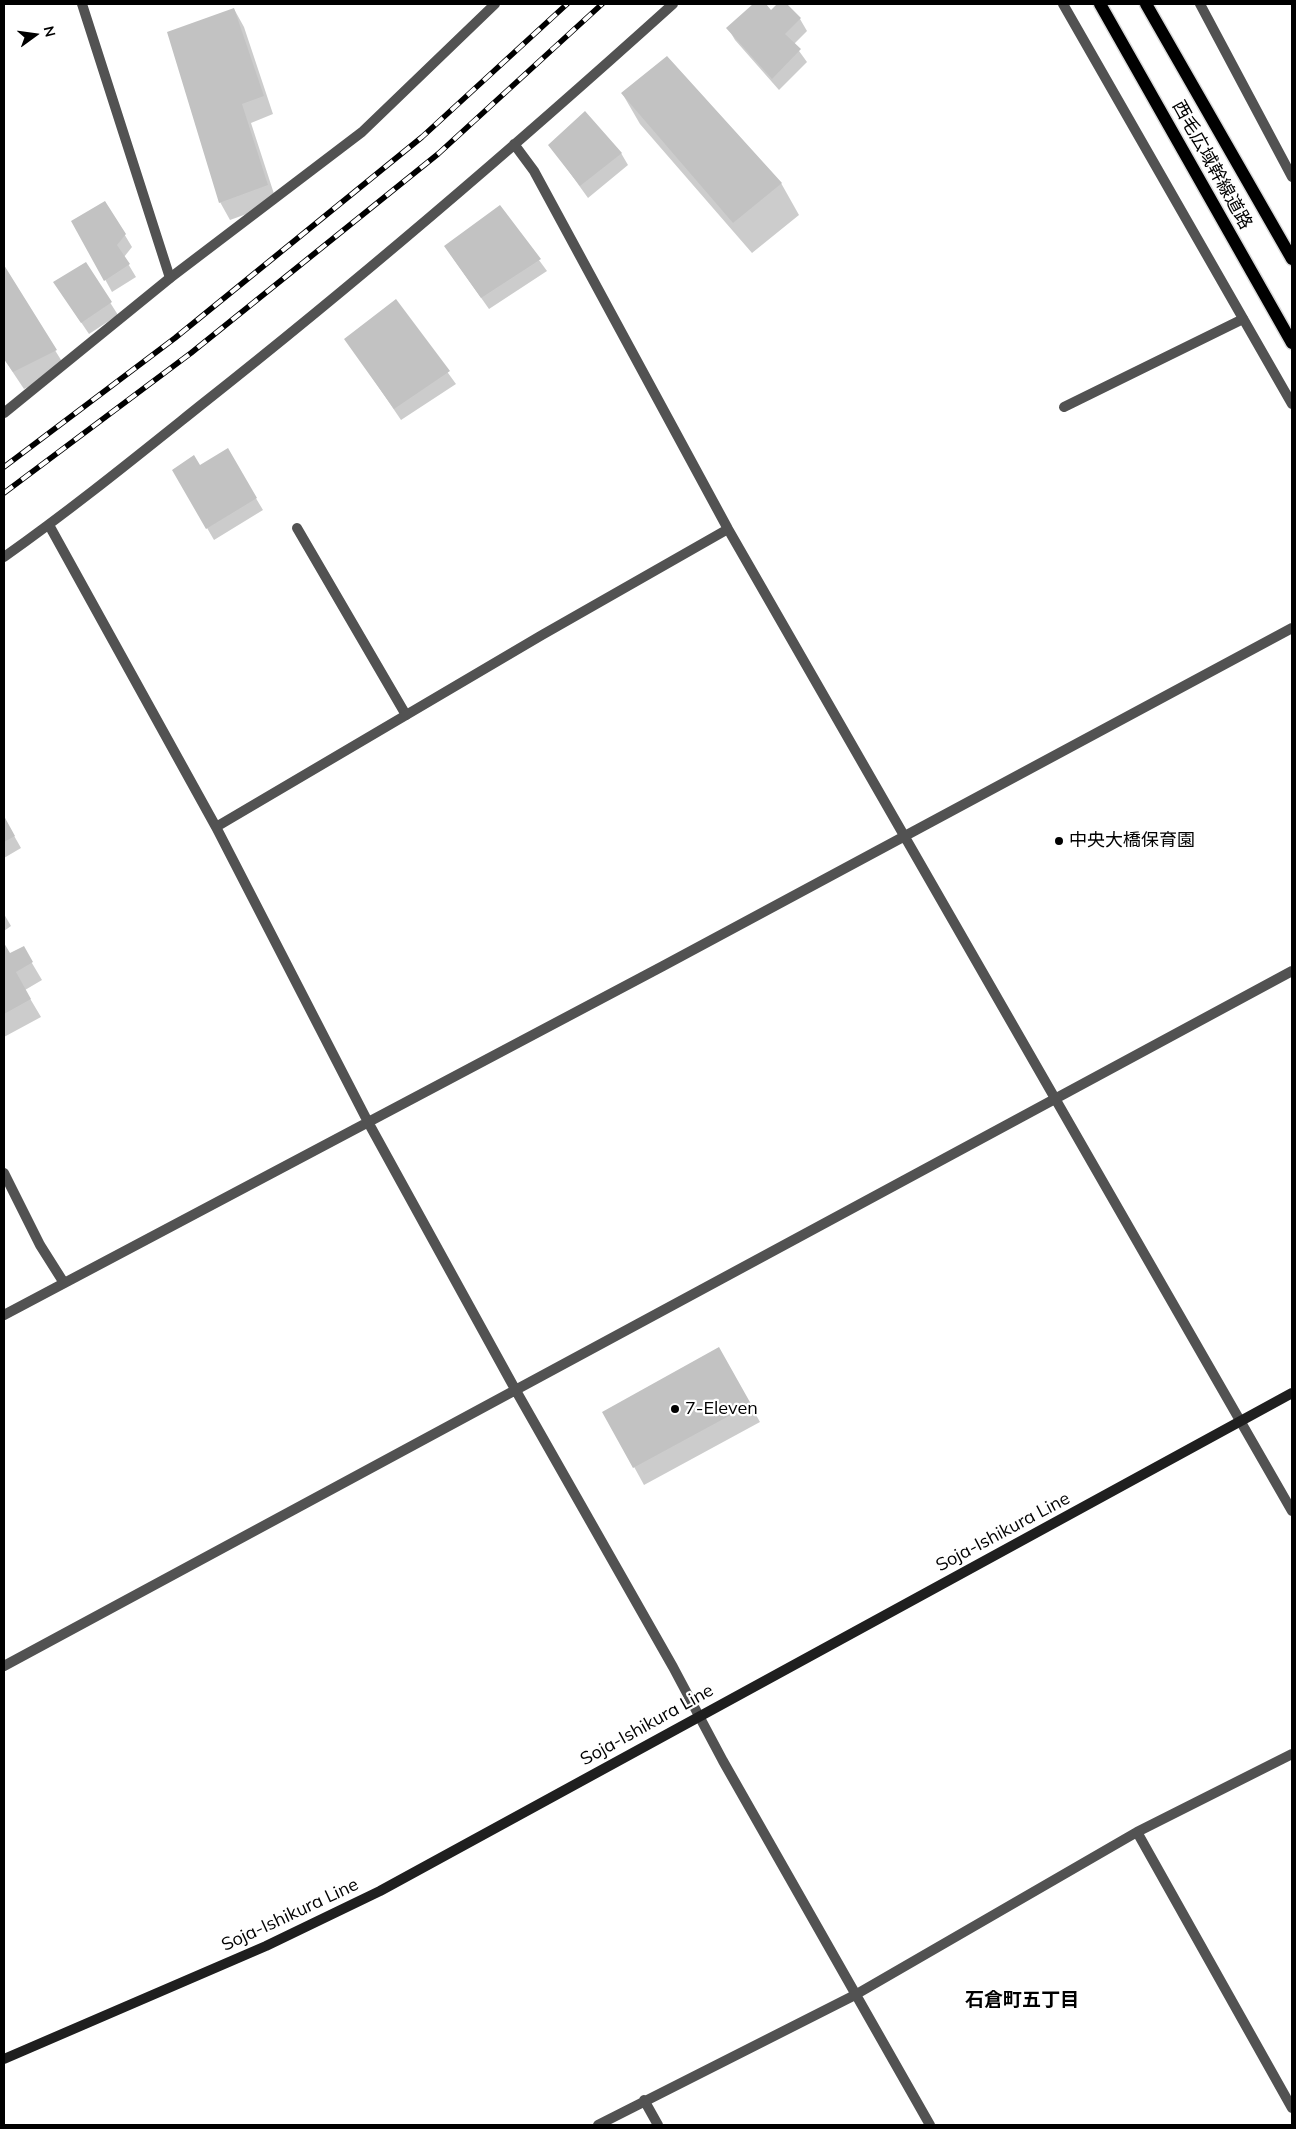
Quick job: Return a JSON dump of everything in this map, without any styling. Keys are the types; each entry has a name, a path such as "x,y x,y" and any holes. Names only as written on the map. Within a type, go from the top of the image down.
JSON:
{"main road":[{"name":"西毛広域幹線道路","path":"1100,4 1292,343"},
{"name":"西毛広域幹線道路","path":"1146,4 1292,259"},
{"name":"Soja-Ishikura Line","path":"4,2060 266,1946 380,1891 699,1715 1292,1393"}],"street":[{"path":"82,4 170,278"},
{"path":"4,413 170,278 362,132 494,4"},
{"path":"4,557 49,525 290,335 514,144 673,4"},
{"path":"1063,4 1292,404"},
{"path":"1200,4 1292,178"},
{"path":"514,144 534,171 728,530 1292,1511"},
{"path":"1064,407 1243,319"},
{"path":"49,525 216,827 368,1122 515,1389 930,2125"},
{"path":"297,528 406,715"},
{"path":"216,827 406,715 728,530"},
{"path":"4,1315 663,966 903,835 1292,628"},
{"path":"4,1666 1292,971"},
{"path":"4,1173 40,1245 64,1283"},
{"path":"598,2125 644,2100 855,1995 1137,1832 1292,1754"},
{"path":"1137,1832 1292,2108"},
{"path":"644,2100 658,2125"}],"building":[{"path":"753,4 766,4 771,10 777,4 787,4 801,18 785,34 801,49 772,79 726,28"},
{"path":"234,8 264,96 242,104 268,185 219,203 167,32"},
{"path":"667,56 782,183 733,223 621,93"},
{"path":"585,111 622,153 580,186 548,145"},
{"path":"105,201 126,234 117,245 130,264 104,281 71,221"},
{"path":"500,205 541,259 481,298 444,246"},
{"path":"86,262 112,302 81,323 53,282"},
{"path":"4,265 57,350 13,372 4,359"},
{"path":"396,299 450,371 394,409 344,339"},
{"path":"228,448 257,498 206,529 172,470 194,455 200,465"},
{"path":"4,816 15,836 4,842"},
{"path":"4,943 10,953 24,946 33,962 16,972 31,999 4,1014"},
{"path":"719,1347 751,1404 633,1468 602,1412"}],"railway":[{"path":"4,467 175,338 422,137 567,4"},
{"path":"4,493 191,353 438,154 602,4"}],"place":[{"name":"中央大橋保育園","path":"1059,841"},
{"name":"7-Eleven","path":"675,1409"}],"district":[{"name":"石倉町五丁目","path":"1022,2000"}]}
